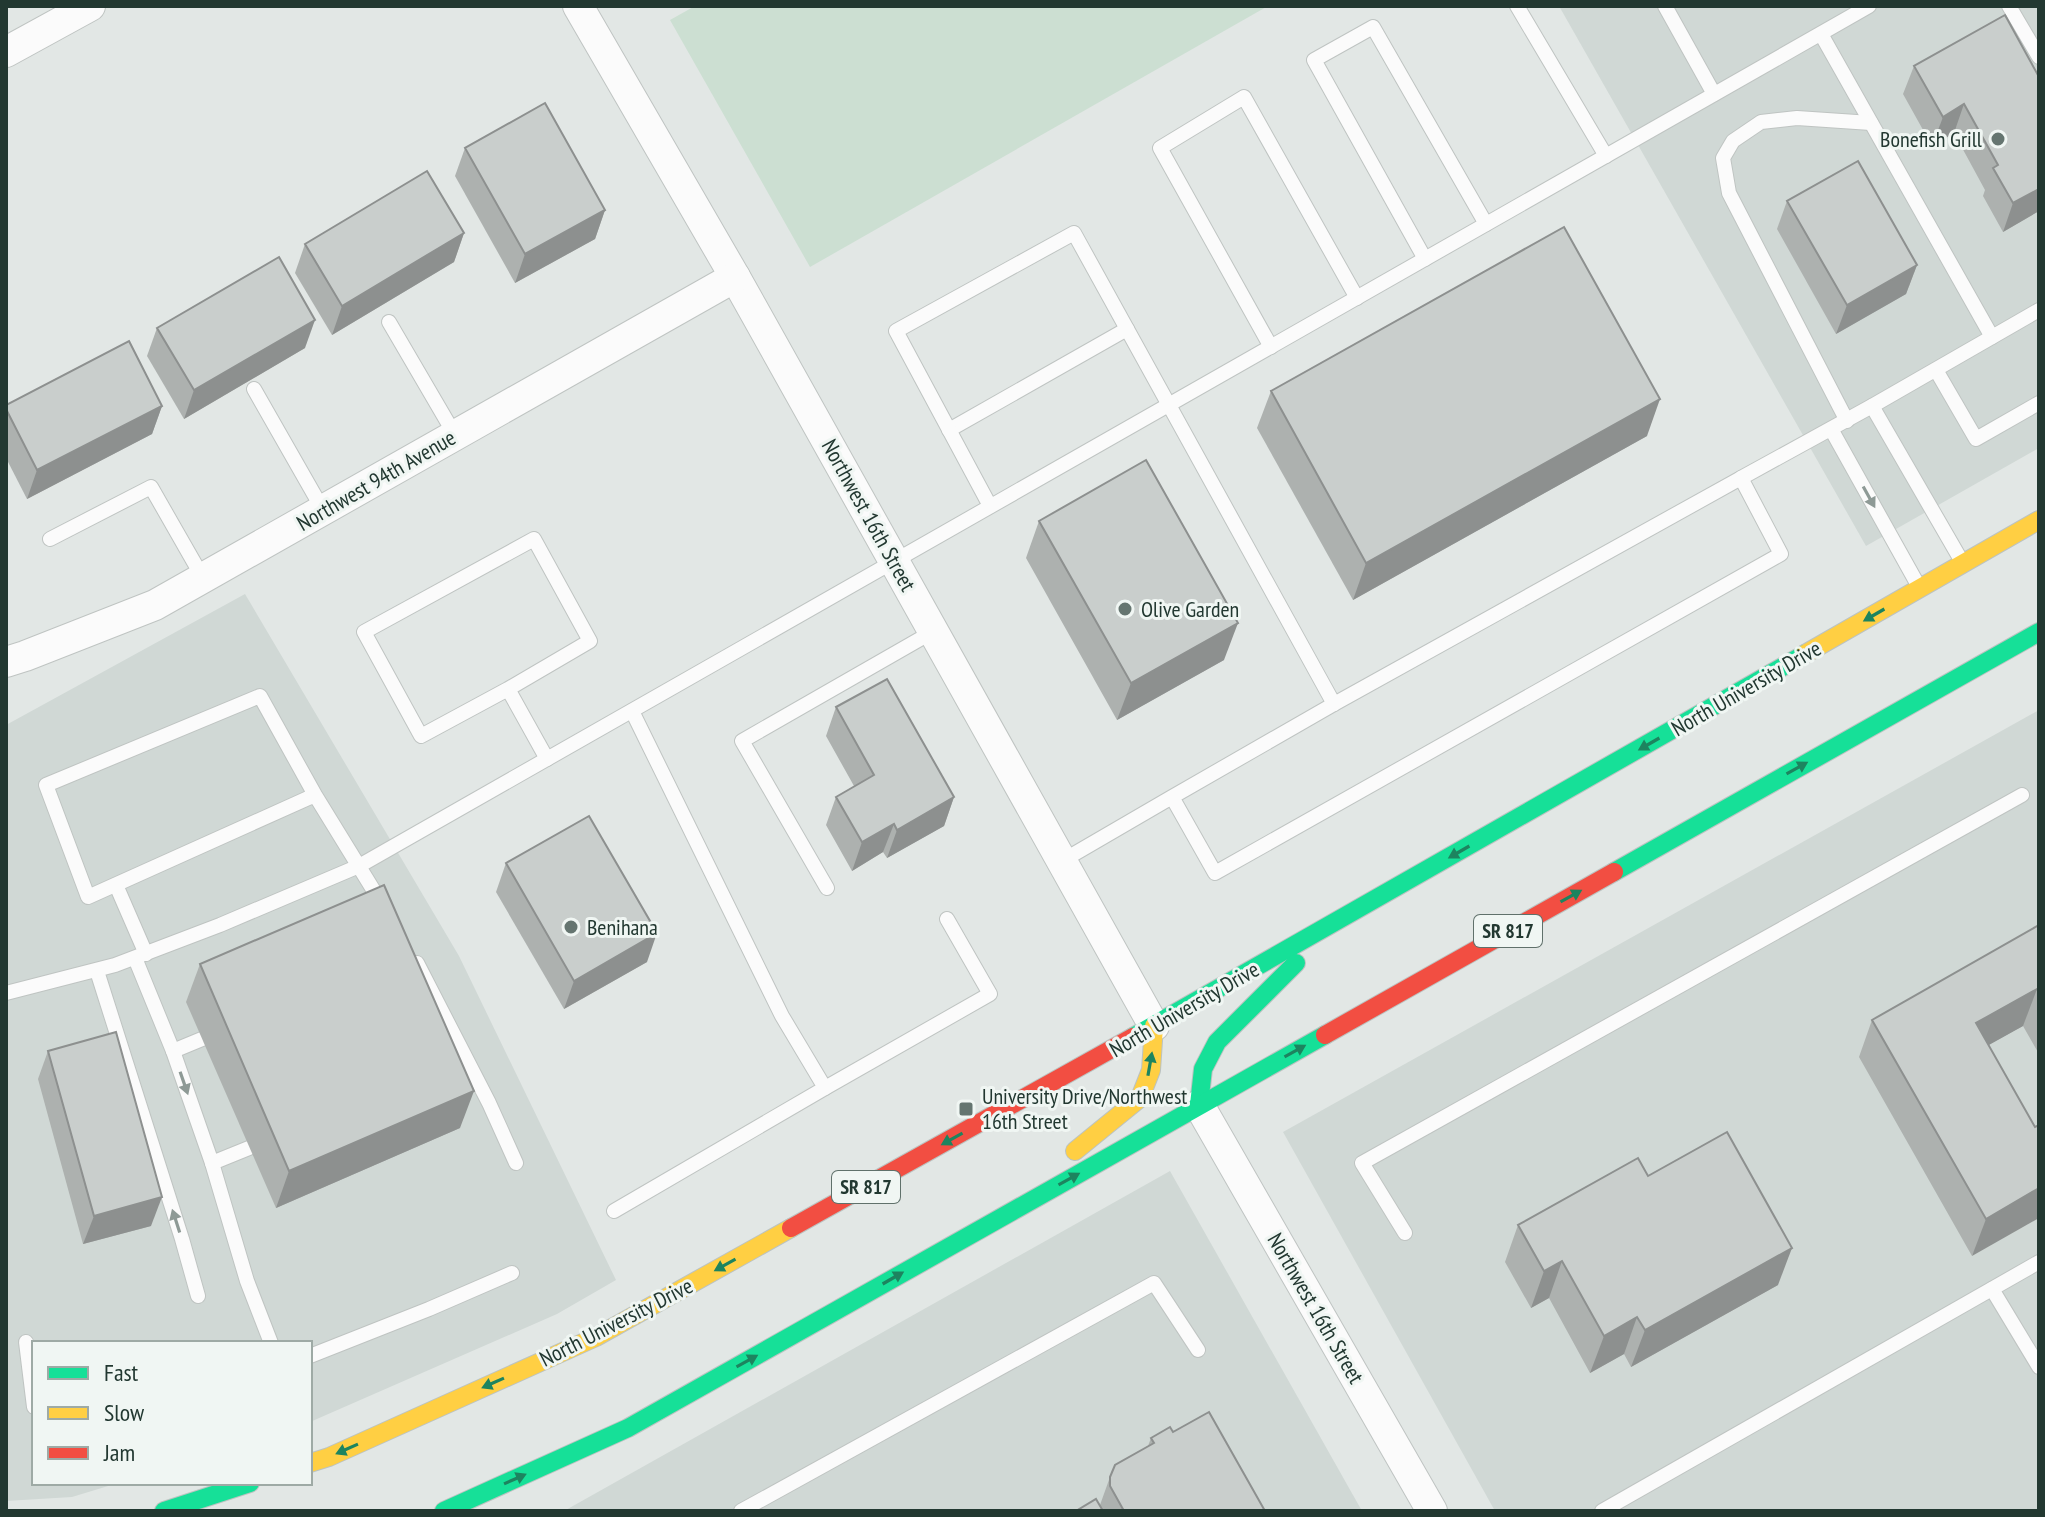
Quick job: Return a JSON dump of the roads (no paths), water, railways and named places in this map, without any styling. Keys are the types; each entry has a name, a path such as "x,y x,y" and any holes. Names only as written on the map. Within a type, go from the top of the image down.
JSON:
{"main road":[{"name":"North University Drive","path":"312,1462 596,1337 1154,1026 2039,520"},
{"name":"SR 817","path":"444,1511 628,1428 2039,632"},
{"path":"1199,1105 1203,1069 1217,1042 1337,922"},
{"path":"977,1231 1140,1098 1151,1070 1154,1026"},
{"path":"164,1511 244,1485"}],"street":[{"path":"6,52 90,6"},
{"name":"Northwest 16th Street","path":"578,6 735,277 1154,1026"},
{"name":"Northwest 94th Avenue","path":"6,662 155,605 735,277"},
{"name":"Northwest 16th Street","path":"1199,1105 1432,1511"}],"lane":[{"path":"1517,6 1606,156"},
{"path":"1665,6 1714,94"},
{"path":"6,993 97,971 140,956 359,866 1869,6"},
{"path":"2009,6 2039,57"},
{"path":"1425,259 1314,60 1373,27 1486,224"},
{"path":"1821,34 1992,337"},
{"path":"1271,347 1160,148 1244,97 1357,298"},
{"path":"1847,421 1729,193 1723,158 1733,141 1761,122 1797,118 1871,123"},
{"path":"990,506 896,331 1074,233 1334,704"},
{"path":"1062,861 1334,704 1847,421 2039,310"},
{"path":"389,322 455,435"},
{"path":"949,430 1127,329"},
{"path":"1936,370 1976,439 2039,403"},
{"path":"254,389 323,510"},
{"path":"1872,406 1963,564"},
{"path":"1831,429 1920,589"},
{"path":"1172,797 1215,873 1781,554 1741,478"},
{"path":"50,539 151,487 203,578"},
{"path":"534,539 590,641 508,689 421,736 364,632 534,539"},
{"path":"827,888 742,741 934,631"},
{"path":"508,689 547,759"},
{"path":"315,795 88,897 46,785 260,696 315,795 389,915"},
{"path":"632,711 782,1016 825,1088"},
{"path":"1405,1233 1362,1163 2022,795"},
{"path":"116,885 212,1163 247,1281 270,1341"},
{"path":"614,1211 990,994 947,919"},
{"path":"412,954 489,1103 516,1163"},
{"path":"97,971 198,1296"},
{"path":"173,1051 202,1039"},
{"path":"212,1163 249,1148"},
{"path":"1602,1511 2039,1262"},
{"path":"312,1355 512,1273"},
{"path":"741,1511 1154,1283 1198,1350"},
{"path":"1992,1289 2039,1367"},
{"path":"26,1342 32,1391"}],"place":[{"name":"Bonefish Grill","path":"1998,139"},
{"name":"Olive Garden","path":"1125,609"},
{"name":"Benihana","path":"571,927"},
{"name":"University Drive/Northwest 16th Street","path":"966,1109"}]}
